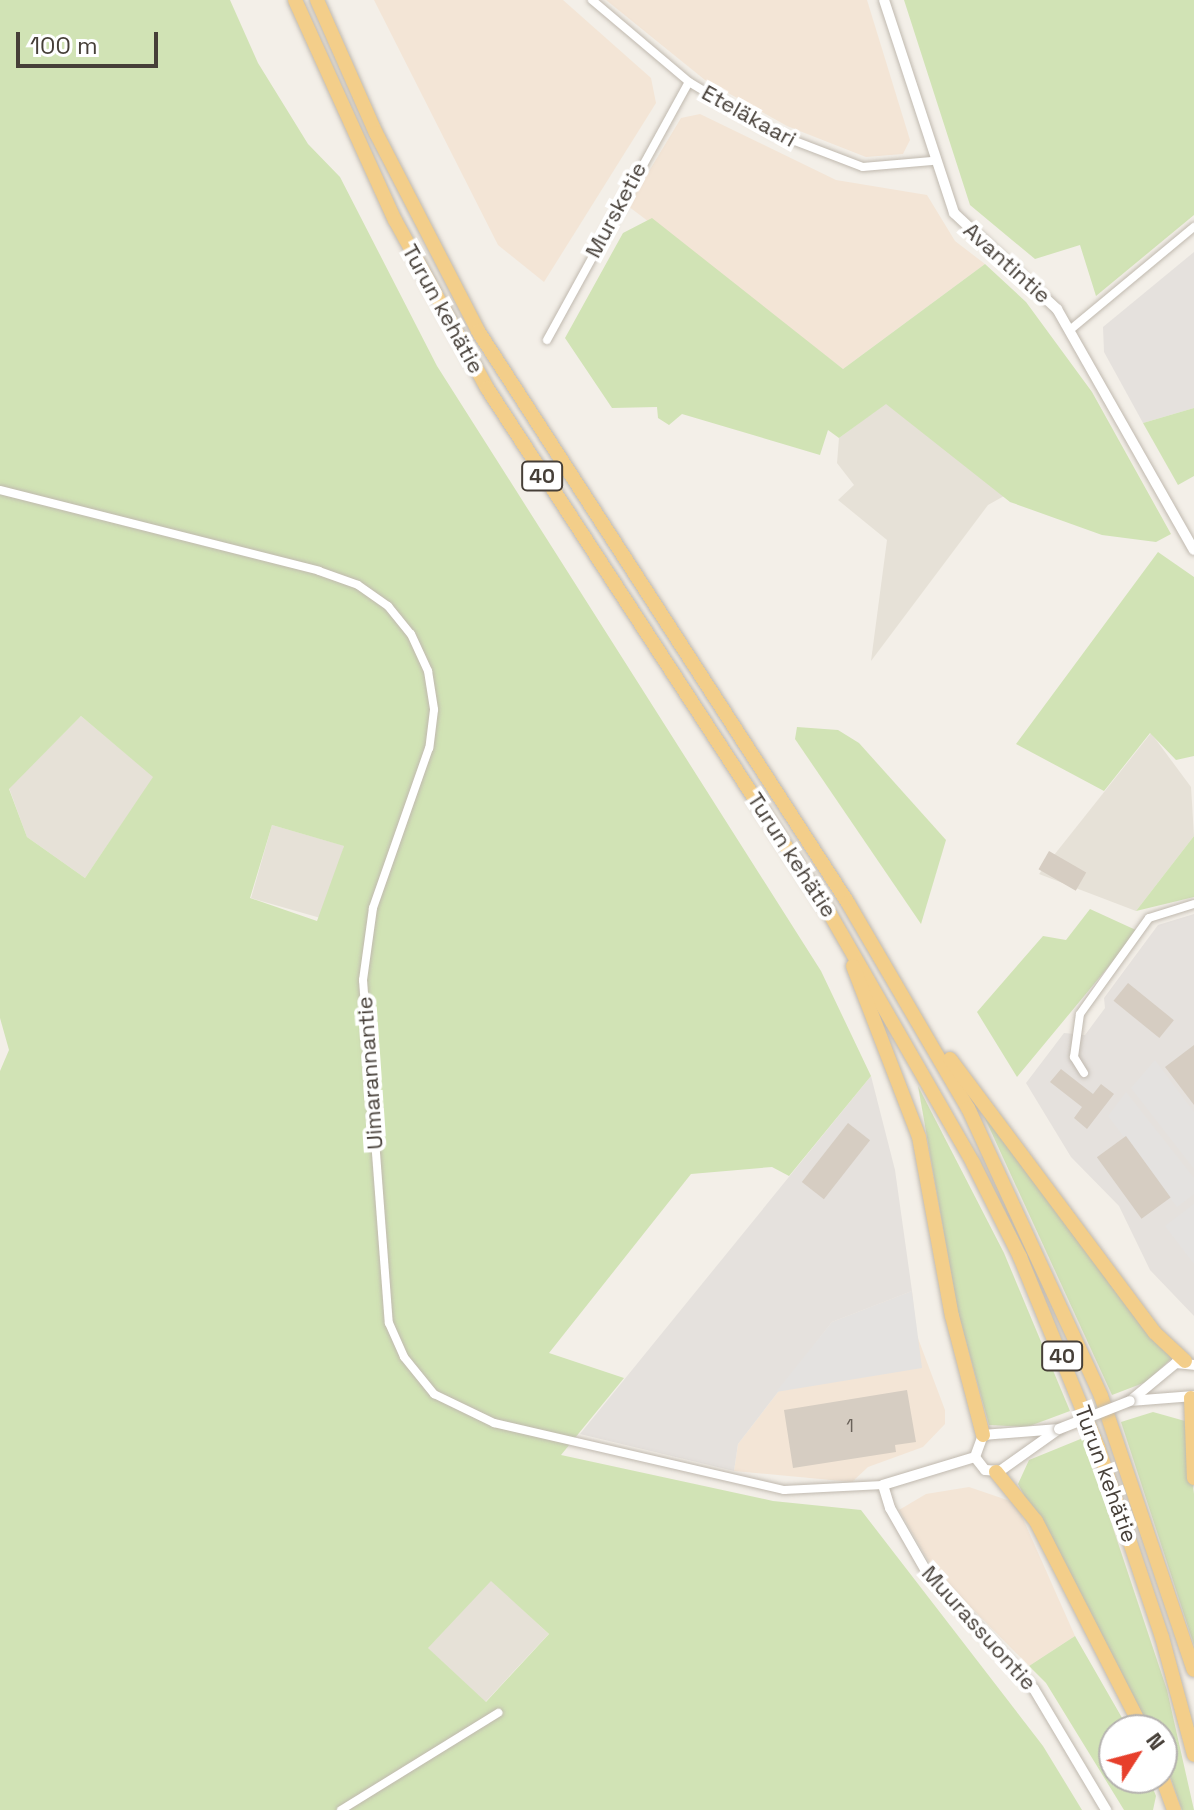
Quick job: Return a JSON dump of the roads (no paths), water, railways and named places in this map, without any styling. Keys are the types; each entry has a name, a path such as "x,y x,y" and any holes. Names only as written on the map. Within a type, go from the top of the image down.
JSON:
{"highway":[{"name":"Turun kehätie","path":"319,0 339,51 415,212 501,370 913,1009 1001,1173 1077,1339 1124,1457 1194,1670"},
{"name":"Turun kehätie","path":"296,4 395,220 487,388 830,914 973,1163 1053,1334 1127,1529 1194,1755"},
{"path":"830,914 919,1137 952,1316 983,1435"},
{"path":"913,1009 1155,1333 1190,1363"},
{"path":"1192,1397 1194,1478"},
{"path":"996,1472 1036,1521 1135,1714"}],"street":[{"name":"Eteläkaari","path":"592,0 689,82 774,133 839,159 878,169 932,161"},
{"name":"Avantintie","path":"884,0 932,161 963,225 1034,283 1071,329 1194,550"},
{"name":"Mursketie","path":"547,340 689,82"},
{"path":"1071,329 1194,227"},
{"name":"Uimarannantie","path":"0,490 345,581 388,606 411,634 428,671 434,710 429,748 373,908 363,980 389,1323 404,1357 434,1394 494,1423 784,1490 883,1485 975,1457"},
{"path":"1084,1073 1074,1057 1080,1014 1149,918 1194,904"},
{"path":"1130,1401 1173,1364 1190,1363"},
{"path":"1059,1429 983,1435 975,1457 996,1472 1059,1429 1130,1401 1192,1397"},
{"name":"Muurassuontie","path":"883,1485 913,1553 1020,1669 1106,1810"},
{"path":"341,1810 498,1713"}]}
